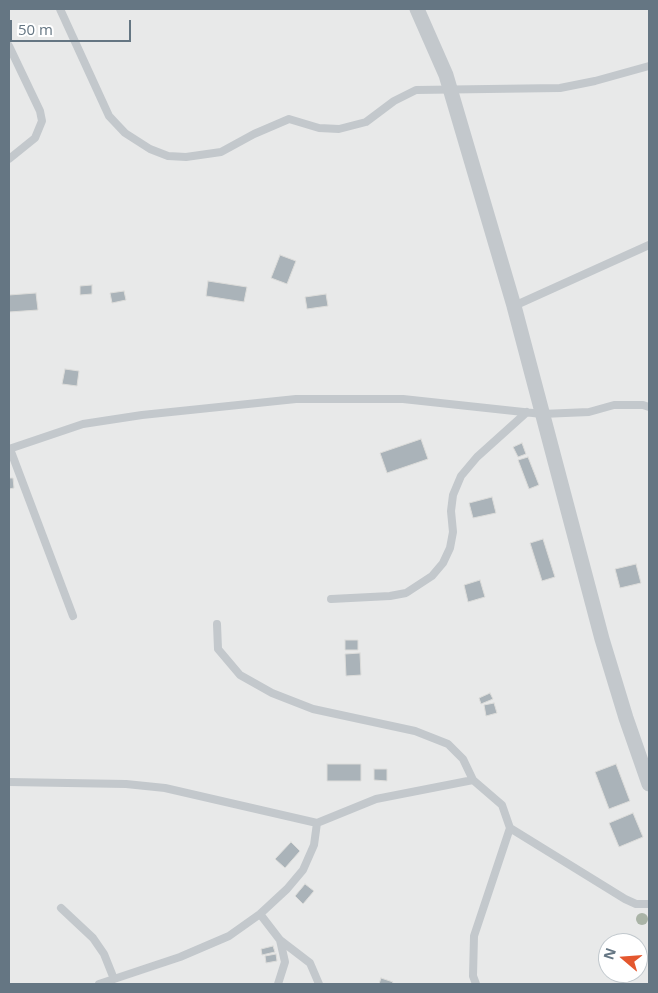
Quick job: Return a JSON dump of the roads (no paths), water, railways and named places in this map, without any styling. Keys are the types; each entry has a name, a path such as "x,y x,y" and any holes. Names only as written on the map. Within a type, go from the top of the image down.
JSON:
{"street":[{"path":"418,9 450,90 514,306 534,413 626,718 649,784"}],"lane":[{"path":"60,9 109,116 125,134 150,149 168,156 186,157 221,152 254,134 289,119 319,128 339,129 366,122 394,102 416,90 560,88 595,81 649,66"},
{"path":"9,46 40,111 42,121 35,138 9,159"},
{"path":"514,306 649,245"},
{"path":"73,616 9,449 83,424 142,415 296,399 403,399 534,413 589,412 614,405 643,405 649,407"},
{"path":"331,599 390,596 406,593 432,576 443,563 450,548 453,532 453,495 461,476 477,458 534,413"},
{"path":"217,624 218,649 240,675 272,693 314,709 414,731 448,744 463,759 474,780 502,805 510,828 474,936 473,976 476,984"},
{"path":"9,782 126,784 165,788 317,823 376,799 474,780"},
{"path":"99,984 180,957 229,936 260,914 287,889 303,870 314,845 317,823"},
{"path":"510,828 625,899 636,904 649,904"},
{"path":"61,908 99,946 114,979"},
{"path":"260,914 280,940 310,963 319,984"},
{"path":"278,984 285,962 280,940"}]}
